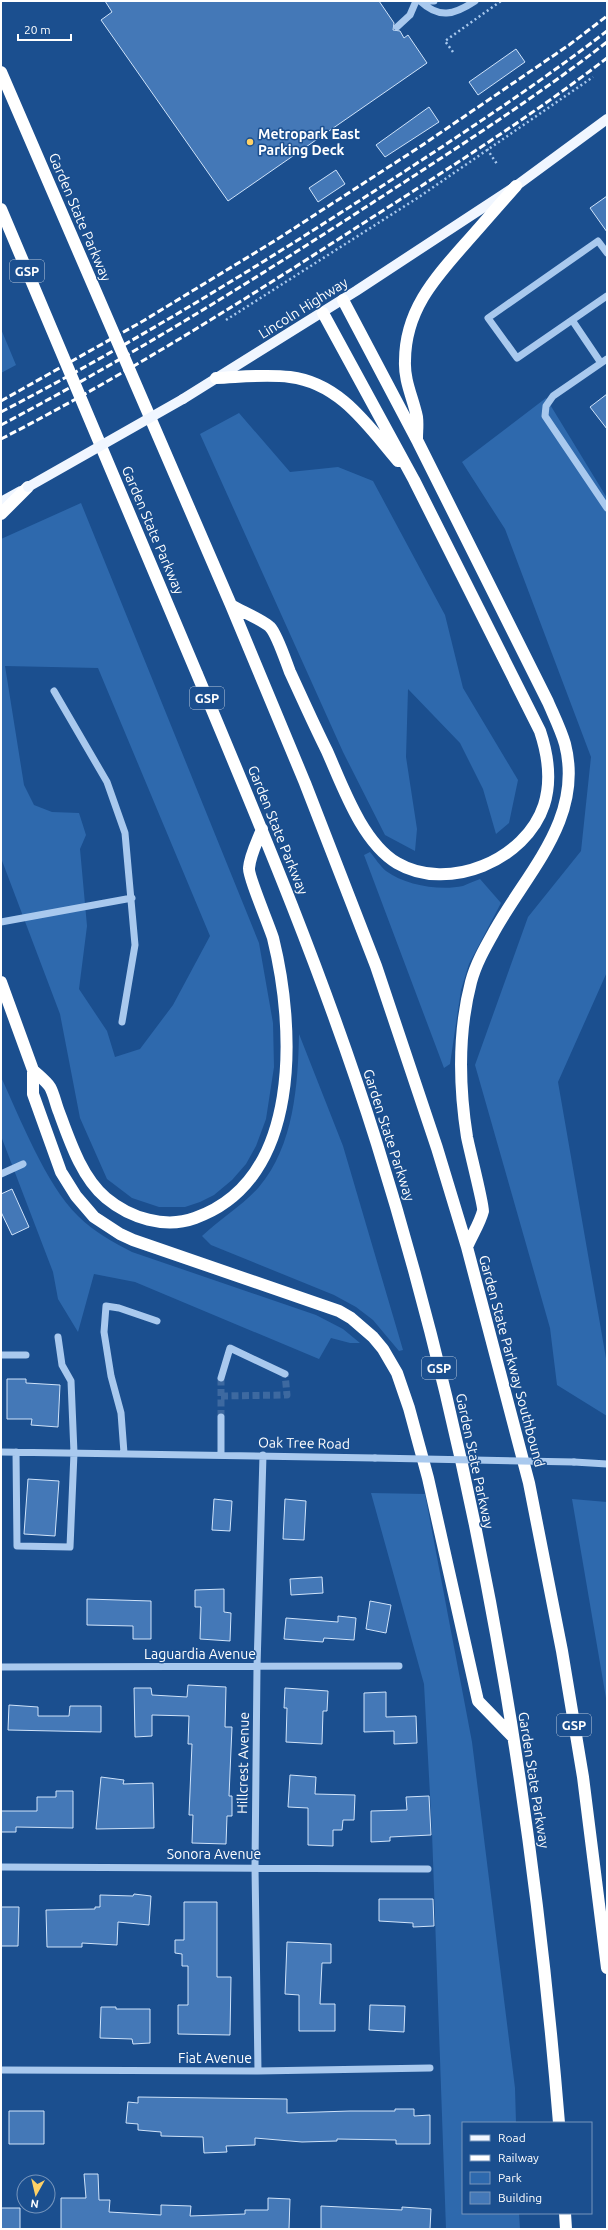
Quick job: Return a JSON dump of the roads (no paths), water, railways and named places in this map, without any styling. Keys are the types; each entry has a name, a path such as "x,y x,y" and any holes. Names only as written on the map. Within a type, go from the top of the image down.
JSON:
{"highway":[{"name":"Garden State Parkway","path":"1,72 231,605 305,783 376,966 417,1087 467,1247"},
{"path":"418,442 417,418 409,390 404,363 406,338 414,314 431,284 516,186"},
{"name":"Garden State Parkway","path":"1,210 262,829 335,1018 376,1140 410,1257 444,1388 478,1544 513,1737 541,1941 559,2122"},
{"path":"343,300 418,442 548,702 565,745 569,771 568,794 556,832 491,938 477,966 468,997 462,1039 462,1093 467,1137 484,1210 467,1247"},
{"path":"231,605 270,627 356,813 375,843 384,853 407,868 438,875 452,874 482,866 507,852 530,831 538,819 544,805 549,776 546,748 533,716 414,480 324,313"},
{"path":"216,378 289,377 323,386 343,400 359,416 414,480"},
{"path":"1,514 28,487"},
{"path":"33,1070 50,1087 77,1156 88,1177 105,1197 125,1211 147,1220 182,1221 194,1218 216,1208 243,1185 259,1164 272,1138 280,1112 287,1065 284,1003 277,956 267,918 249,868 262,829"},
{"path":"1,982 33,1070 33,1094 56,1160 76,1196 94,1217 120,1234 133,1240 339,1311 362,1327 383,1349 397,1374 412,1418 428,1478 478,1701 513,1737"},
{"name":"Garden State Parkway Southbound","path":"467,1247 528,1483 562,1651 583,1777 607,1968"},
{"path":"565,2214 566,2229"}],"main road":[{"name":"Lincoln Highway","path":"1,502 183,399 324,313 516,186 607,120"}],"street":[{"path":"397,27 410,15 416,1"},
{"path":"420,1 430,10 440,14 456,11 475,1"},
{"path":"426,1 434,1"},
{"path":"607,253 598,241 488,318 517,358 607,296"},
{"path":"572,320 604,361 553,396 546,406 545,416 607,508"},
{"path":"54,691 107,782 125,833 135,945 122,1022"},
{"path":"1,922 132,898"},
{"path":"1,1174 23,1164"},
{"path":"124,1453 121,1413 111,1376 104,1332 106,1306 119,1308 157,1321"},
{"path":"16,1452 16,1546 70,1547 74,1453 71,1381 62,1365 58,1337"},
{"path":"221,1378 230,1348 285,1374"},
{"path":"1,1355 26,1355"},
{"path":"221,1417 222,1454"},
{"name":"Oak Tree Road","path":"1,1452 222,1454 607,1464"},
{"name":"Hillcrest Avenue","path":"258,2071 255,1867 257,1667 263,1455"},
{"name":"Laguardia Avenue","path":"1,1667 399,1666"},
{"name":"Sonora Avenue","path":"1,1867 428,1868"},
{"name":"Fiat Avenue","path":"1,2070 258,2071 430,2068"}],"tunnel":[{"path":"221,1396 287,1395 285,1374"},
{"path":"221,1378 221,1417"}],"railway":[{"path":"1,401 143,321 276,240 421,146 569,45 607,16"},
{"path":"1,412 97,360 191,306 284,249 493,113 551,73 607,31"},
{"path":"1,425 142,347 279,263 490,126 607,42"},
{"path":"1,439 90,391 263,287 479,148 544,104 607,58"}],"place":[{"name":"Metropark East Parking Deck","path":"250,142"}]}
